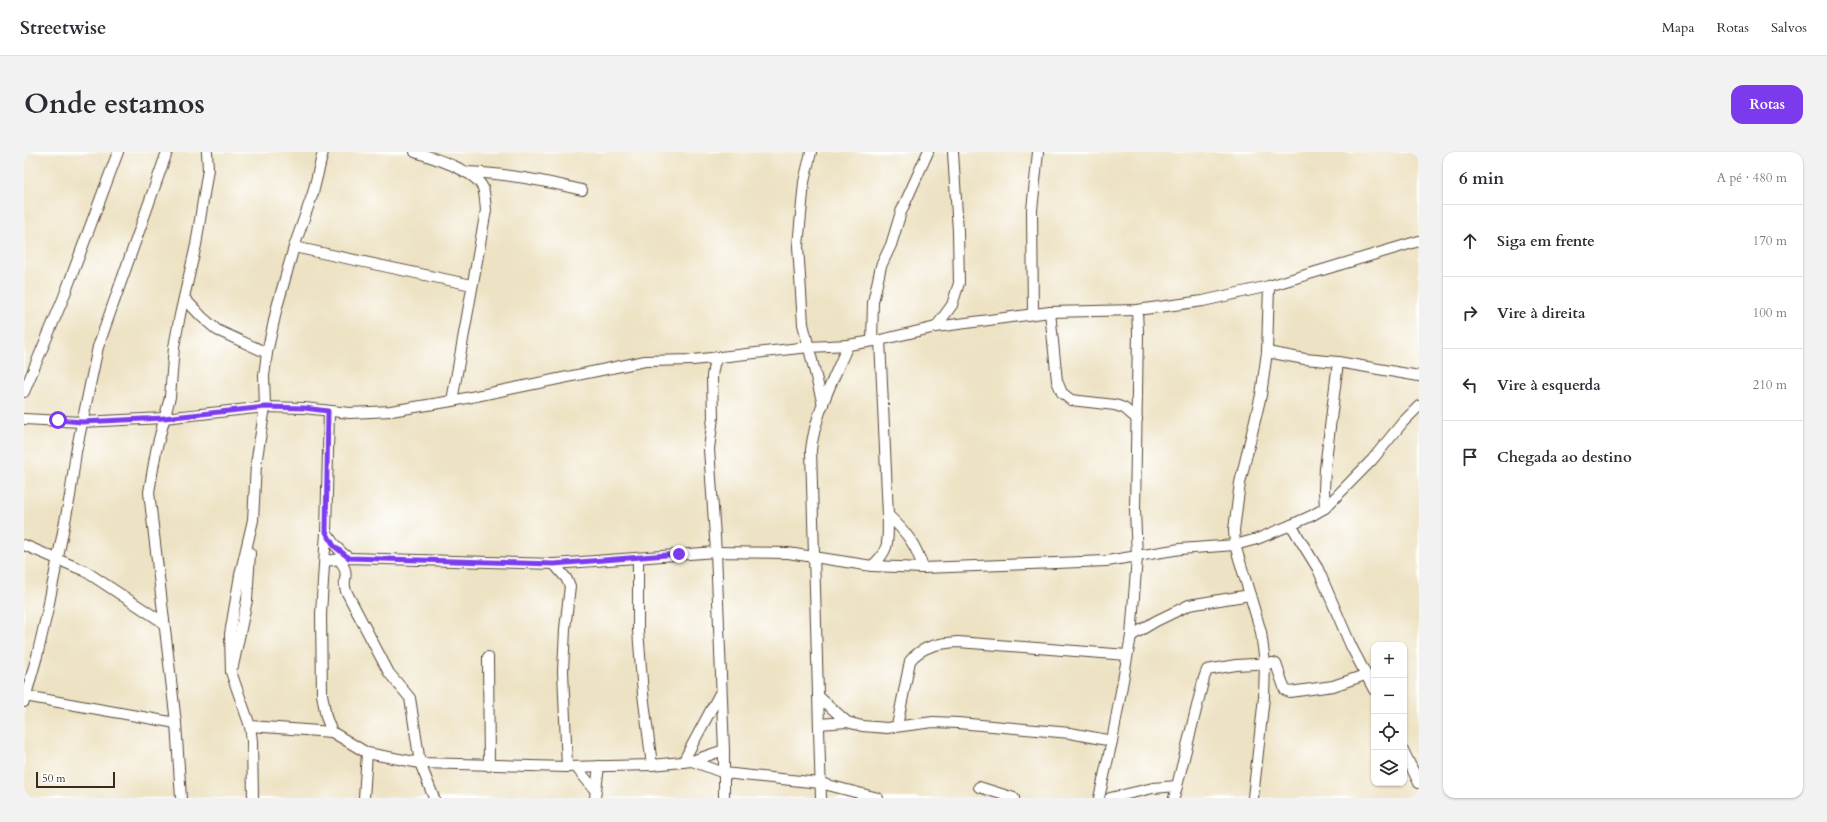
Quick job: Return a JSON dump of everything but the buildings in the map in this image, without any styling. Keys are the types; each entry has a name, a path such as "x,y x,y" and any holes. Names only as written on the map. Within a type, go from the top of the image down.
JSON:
{"street":[{"path":"24,392 64,299 118,152"},
{"path":"167,152 104,326 82,422 70,496 37,656 24,699 176,723"},
{"path":"181,798 176,723 149,492 151,474 170,396 174,346 201,214 208,169 207,152"},
{"path":"253,798 254,761 250,726 231,672 230,634 240,575 253,520 256,464 265,407 264,376 267,352 294,247 313,193 323,152"},
{"path":"415,152 464,172 477,181 482,188 485,205 452,401"},
{"path":"811,152 804,182 798,246 802,312 823,405"},
{"path":"872,566 886,552 888,515 873,302 881,266 891,245 901,212 928,152"},
{"path":"936,327 952,305 959,283 958,230 953,152"},
{"path":"1033,314 1032,210 1038,152"},
{"path":"464,172 492,173 535,179 582,190"},
{"path":"24,419 82,422 164,418 265,407 304,408 350,413 372,413 452,401 645,362 693,360 809,347 848,345 876,341 936,327 1050,312 1137,310 1203,301 1269,286 1419,241"},
{"path":"294,247 472,285"},
{"path":"1252,798 1264,697 1265,663 1261,632 1235,545 1234,524 1240,483 1258,414 1267,352 1269,286"},
{"path":"184,298 217,330 267,352"},
{"path":"1099,798 1112,741 1131,636 1136,557 1137,310"},
{"path":"1050,312 1057,381 1062,393 1071,400 1115,405 1124,408 1137,419"},
{"path":"821,798 811,450 812,438 823,405 848,345"},
{"path":"1267,352 1419,376"},
{"path":"718,357 714,364 712,376 713,417 709,449 716,552 720,692 724,750 724,798"},
{"path":"1325,508 1325,468 1338,362"},
{"path":"325,561 344,558 554,564 618,558 638,558 716,552 793,553 872,566 923,568 1107,561 1180,549 1235,545 1257,539 1311,516 1325,508 1372,460 1403,422 1419,406"},
{"path":"328,411 326,532 321,614 322,694 326,717 332,732"},
{"path":"888,515 905,531 912,541 918,551 923,568"},
{"path":"1291,525 1318,569 1365,675 1371,685"},
{"path":"326,532 334,546 344,558 346,571 346,591 389,673 410,698 420,763 434,798"},
{"path":"24,545 85,571 164,623"},
{"path":"638,558 638,630 643,694 652,765"},
{"path":"554,564 566,578 570,586 565,629 563,671 572,767 595,794"},
{"path":"1131,636 1156,621 1189,605 1250,595"},
{"path":"897,726 910,661 914,656 930,646 941,643 958,642 1127,655"},
{"path":"488,657 488,766"},
{"path":"1174,798 1206,672 1221,667 1265,663 1276,664 1287,692 1333,686 1365,675"},
{"path":"688,761 720,692"},
{"path":"818,696 847,722"},
{"path":"819,724 847,722 877,727 933,722 994,725 1070,734 1112,741"},
{"path":"250,726 332,732 367,753 420,763 488,766 572,767 652,765 688,761 724,750"},
{"path":"364,798 367,753"},
{"path":"1407,758 1419,783"},
{"path":"688,761 724,773 820,783 878,798"},
{"path":"595,794 599,766"},
{"path":"1110,798 1153,788 1177,786"},
{"path":"979,787 1014,798"}],"route":[{"path":"58,420 82,422 164,418 265,407 304,408 328,411 326,532 334,546 349,558 554,564 679,554"}]}
